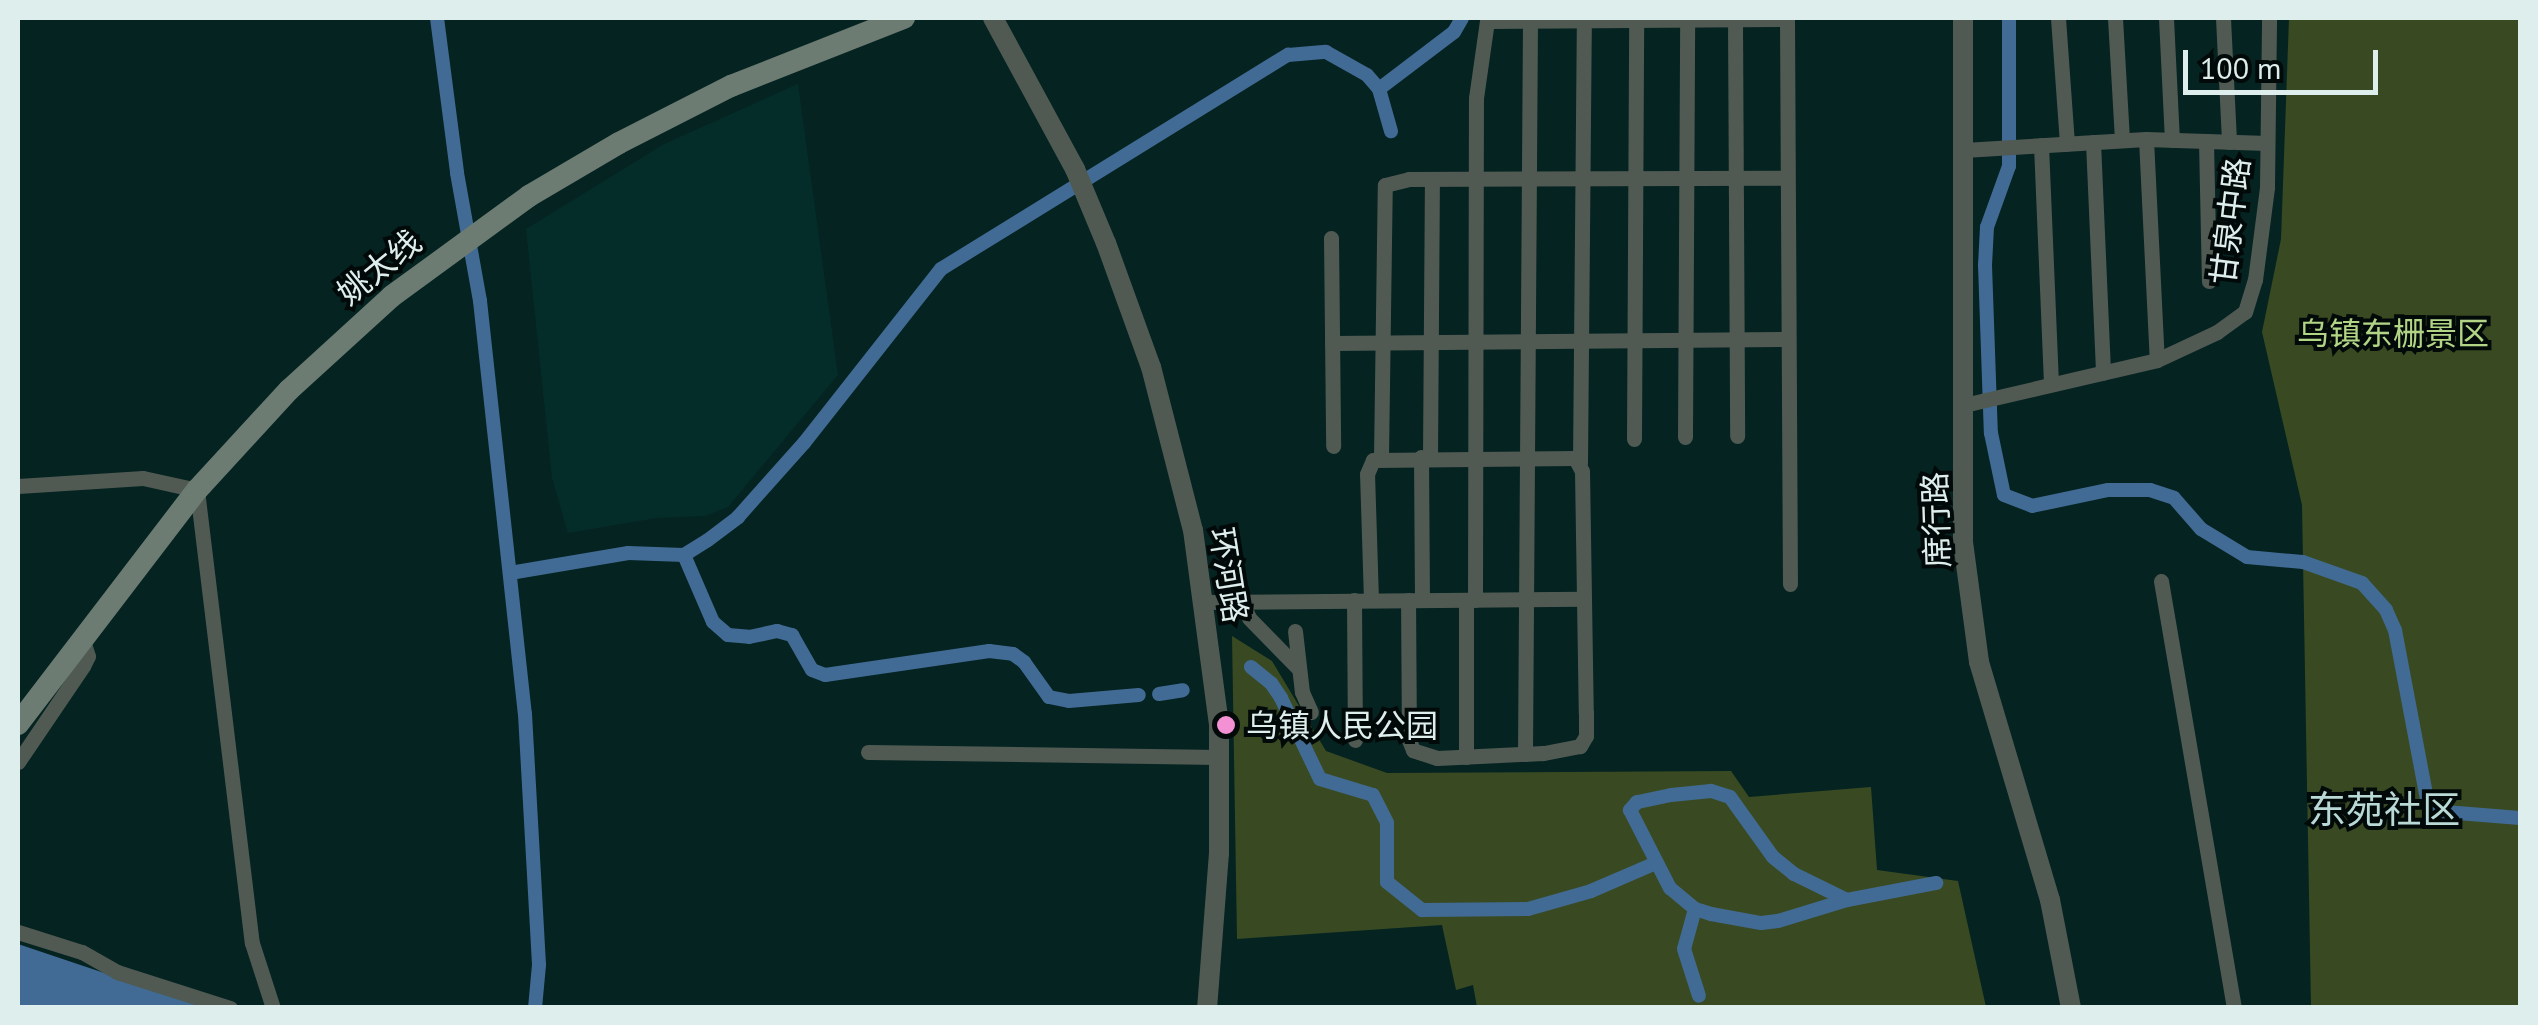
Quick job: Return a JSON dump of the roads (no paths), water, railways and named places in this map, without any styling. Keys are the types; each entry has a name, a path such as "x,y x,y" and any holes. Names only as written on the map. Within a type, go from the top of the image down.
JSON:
{"main road":[{"name":"姚太线","path":"18,714 29,688 88,604 190,488 301,378 441,250 501,207 694,86 865,18"},
{"name":"姚太线","path":"501,207 681,110 904,18"},
{"name":"姚太线","path":"18,724 190,488"}],"street":[{"name":"环河路","path":"993,18 1076,169"},
{"name":"环河路","path":"1006,18 1056,113 1087,196 1156,386 1188,511 1204,602 1219,757 1216,899 1207,1008"},
{"path":"1432,179 1431,342 1409,740 1421,755 1572,751 1586,736 1580,463 1584,18"},
{"path":"1466,756 1475,457 1476,98 1487,22 1787,18 1790,584"},
{"name":"席行路","path":"1964,18 1970,403 1964,542 1979,662 2050,900 2071,1008"},
{"path":"2058,18 2066,144"},
{"path":"2115,18 2122,140"},
{"path":"2166,18 2172,140"},
{"path":"2223,18 2228,142"},
{"name":"甘泉中路","path":"1970,403 2157,360 2218,332 2245,312 2254,280 2268,143 2269,18"},
{"path":"1524,754 1530,19"},
{"path":"1634,439 1636,20"},
{"path":"1685,437 1687,20"},
{"path":"1735,20 1737,436"},
{"path":"1964,150 2146,139 2268,143"},
{"path":"2146,139 2157,360"},
{"path":"2206,141 2208,281"},
{"path":"2093,142 2102,373"},
{"path":"2033,146 2051,384"},
{"path":"1381,457 1382,192 1393,180 1786,178"},
{"path":"1331,238 1333,446"},
{"path":"1332,343 1787,339"},
{"path":"1355,740 1368,464 1381,457 1566,455 1580,463"},
{"path":"18,486 143,478 190,488 252,943 273,1008"},
{"path":"2161,581 2234,1008"},
{"path":"1204,602 1583,599"},
{"path":"1242,602 1249,618 1298,668"},
{"path":"1295,632 1298,668 1311,712"},
{"path":"18,762 83,666 88,656 82,637"},
{"path":"868,752 1219,757"},
{"path":"18,932 82,952 116,972 230,1008"}],"water":[{"path":"18,944 146,987 213,1008 18,1008"}],"waterway":[{"path":"437,18 457,173 480,301 525,714 539,965 535,1008"},
{"path":"1379,89 1454,32 1462,18"},
{"path":"2009,18 2009,166 1987,227 1985,265 1991,433 2004,495 2032,506 2108,490 2150,490 2174,498 2201,529 2247,557 2303,562 2362,583 2386,610 2395,630 2427,799 2433,811 2520,818"},
{"path":"510,573 628,553 684,555 708,540 738,517 804,443 941,269 1288,55 1326,52 1367,75 1379,89 1391,131"},
{"path":"684,555 713,622 728,635 749,637 777,631 792,635 812,670 825,675 989,651 1013,654 1024,662 1049,697 1069,701 1139,695"},
{"path":"1251,667 1271,683 1281,698 1320,779 1373,795 1387,823 1387,882 1422,910 1528,909 1591,891 1656,863"},
{"path":"1159,694 1183,690"},
{"path":"1847,900 1794,874 1773,857 1730,797 1711,791 1671,795 1637,802 1630,810 1670,888 1695,909 1711,914 1761,923 1778,921 1847,900 1936,883"},
{"path":"1695,909 1684,949 1699,996"}],"place":[{"name":"乌镇人民公园","path":"1226,725"}],"district":[{"name":"东苑社区","path":"2384,809"}],"park label":[{"name":"乌镇东栅景区","path":"2393,333"}]}
